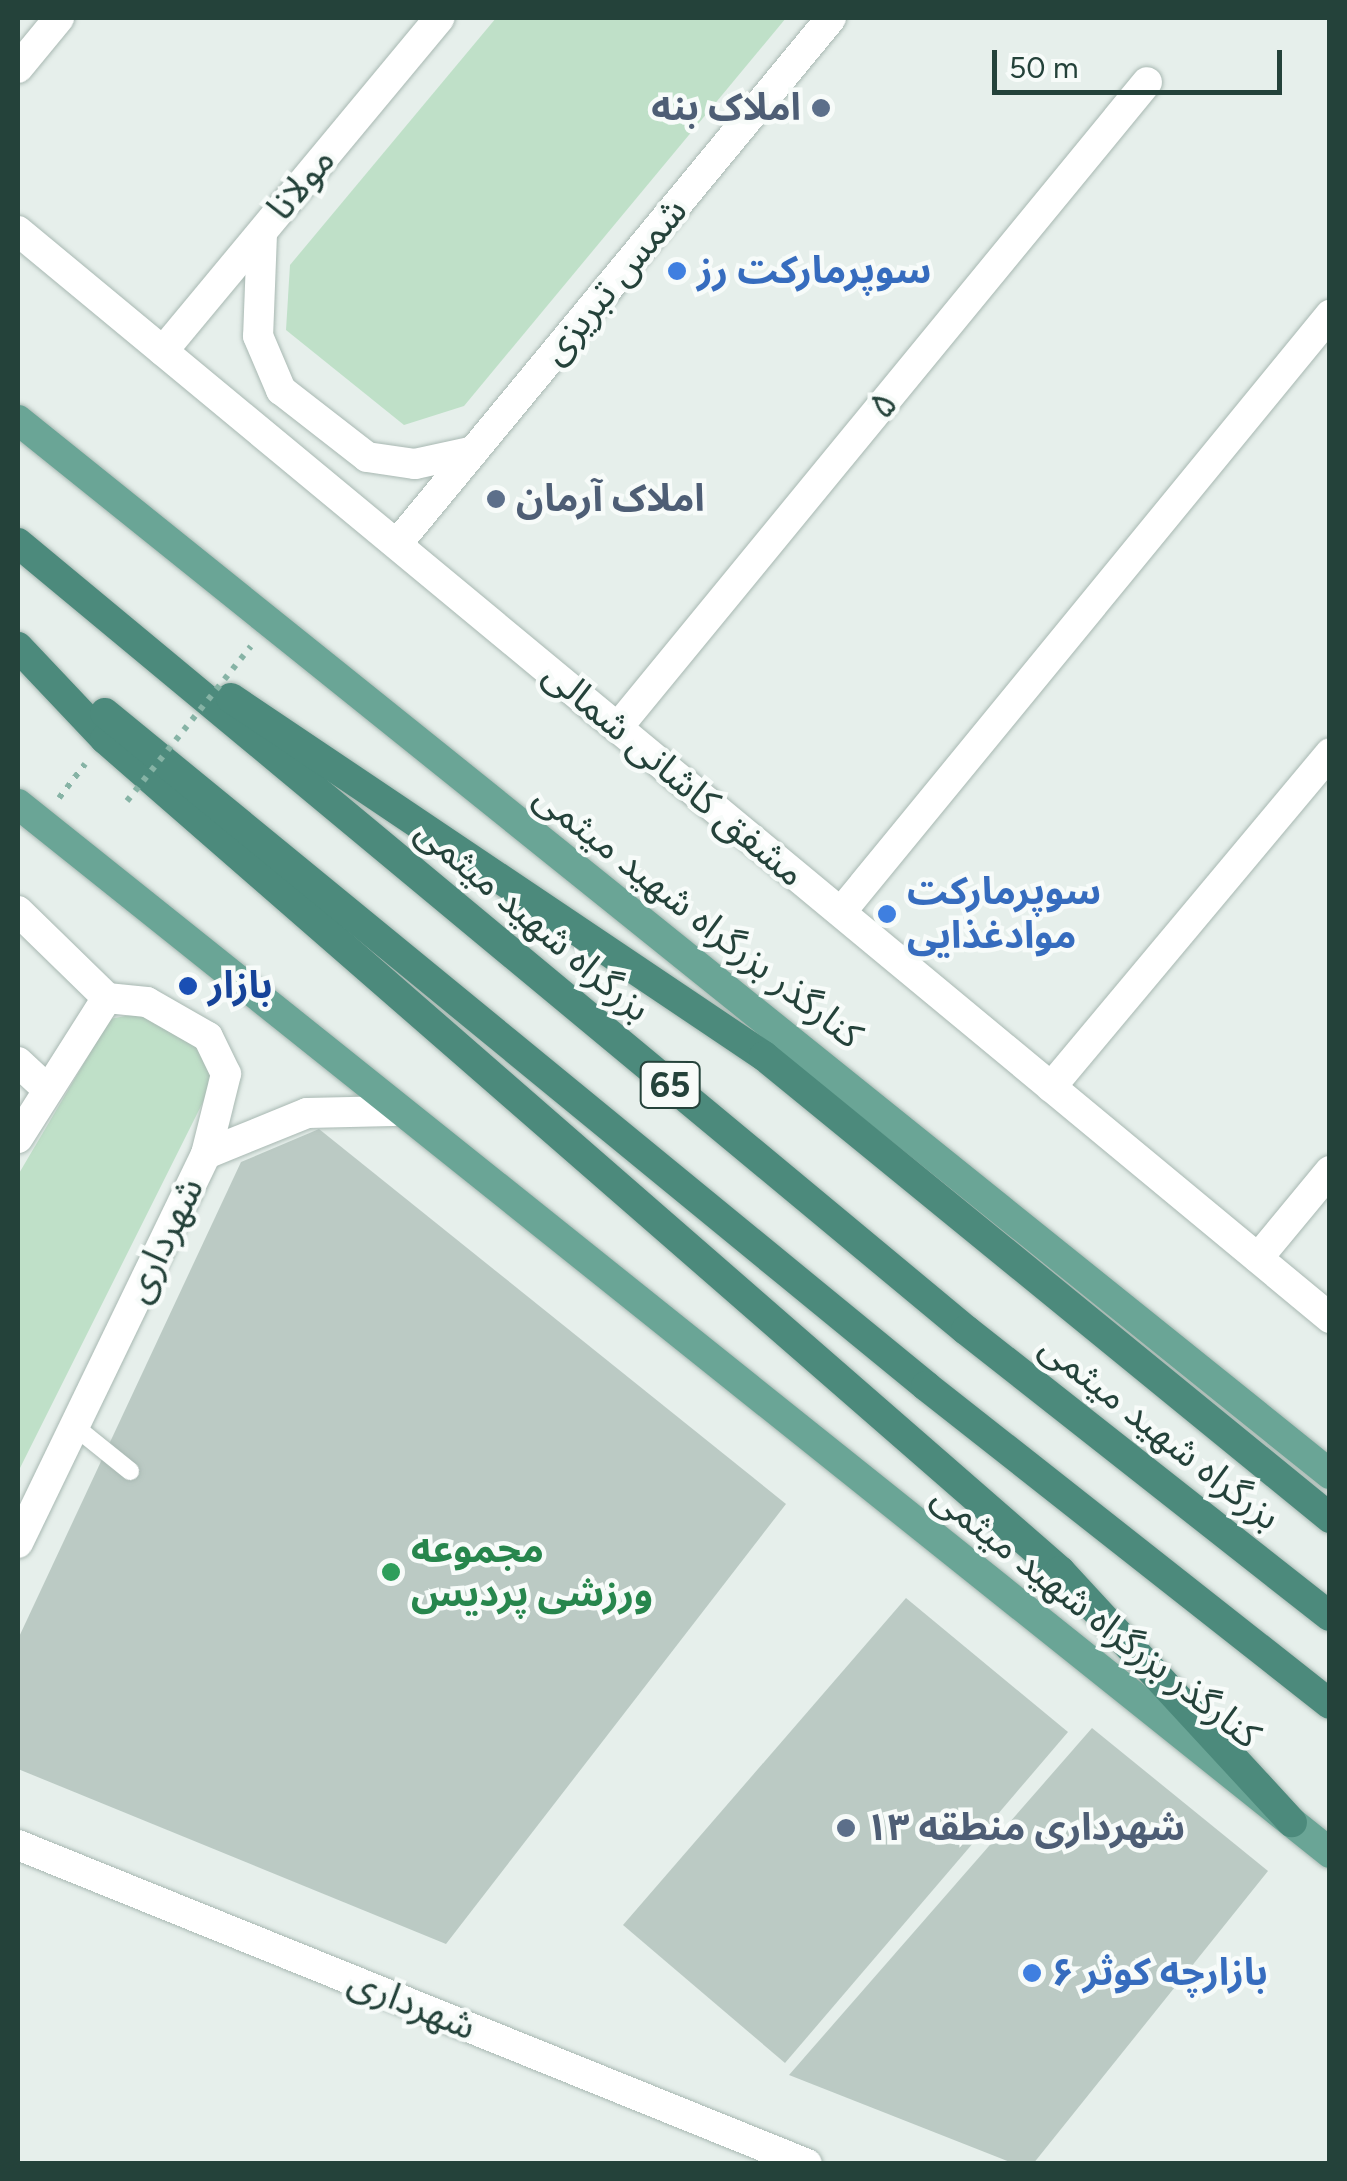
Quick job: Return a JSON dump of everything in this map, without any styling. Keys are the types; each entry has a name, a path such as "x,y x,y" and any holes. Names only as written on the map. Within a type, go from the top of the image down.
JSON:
{"highway":[{"name":"بزرگراه شهید میثمی","path":"18,544 966,1330 1330,1616"},
{"path":"43,566 764,1056 1330,1518"},
{"path":"18,644 105,740 1060,1571 1292,1822"},
{"name":"65","path":"18,644 910,1373 1330,1704"}],"main road":[{"name":"کنارگذر بزرگراه شهید میثمی","path":"18,420 1330,1474"},
{"name":"کنارگذر بزرگراه شهید میثمی","path":"29,814 393,1111 1330,1853"}],"street":[{"path":"18,68 58,18"},
{"name":"مولانا","path":"163,351 439,18"},
{"name":"شمس تبریزی","path":"397,544 832,18"},
{"name":"۵","path":"618,727 1148,82"},
{"name":"مشفق کاشانی شمالی","path":"18,231 1330,1318"},
{"path":"262,232 258,336 280,390 367,457 415,464 474,451"},
{"path":"841,912 1330,315"},
{"path":"1051,1086 1330,753"},
{"path":"18,911 107,998 18,1138"},
{"name":"شهرداری","path":"18,1543 206,1154 226,1074 208,1037 146,1002 107,998"},
{"path":"18,1062 48,1089"},
{"path":"206,1154 307,1113 393,1111"},
{"path":"1258,1258 1330,1171"},
{"name":"شهرداری","path":"18,1845 807,2164"}],"lane":[{"path":"74,1426 130,1471"}],"path":[{"path":"127,801 251,646"},
{"path":"29,814 105,740"}],"green space":[{"path":"496,18 786,18 464,406 404,425 286,330 290,265"},
{"path":"145,1012 200,1039 216,1076 18,1472 18,1175 110,1019"}],"building":[{"name":"مجموعه ورزشی پردیس","path":"319,1129 786,1504 446,1944 18,1769 18,1639 241,1162"},
{"name":"شهرداری منطقه ۱۳","path":"906,1598 1068,1732 785,2063 623,1925"},
{"name":"بازارچه کوثر ۶","path":"1092,1728 1268,1871 1033,2164 1015,2164 789,2075"}],"place":[{"name":"املاک بنه","path":"821,108"},
{"name":"سوپرمارکت رز","path":"677,271"},
{"name":"املاک آرمان","path":"496,499"},
{"name":"سوپرمارکت موادغذایی","path":"887,914"},
{"name":"بازار","path":"188,986"},
{"name":"مجموعه ورزشی پردیس","path":"391,1572"},
{"name":"شهرداری منطقه ۱۳","path":"846,1828"},
{"name":"بازارچه کوثر ۶","path":"1032,1973"}]}
